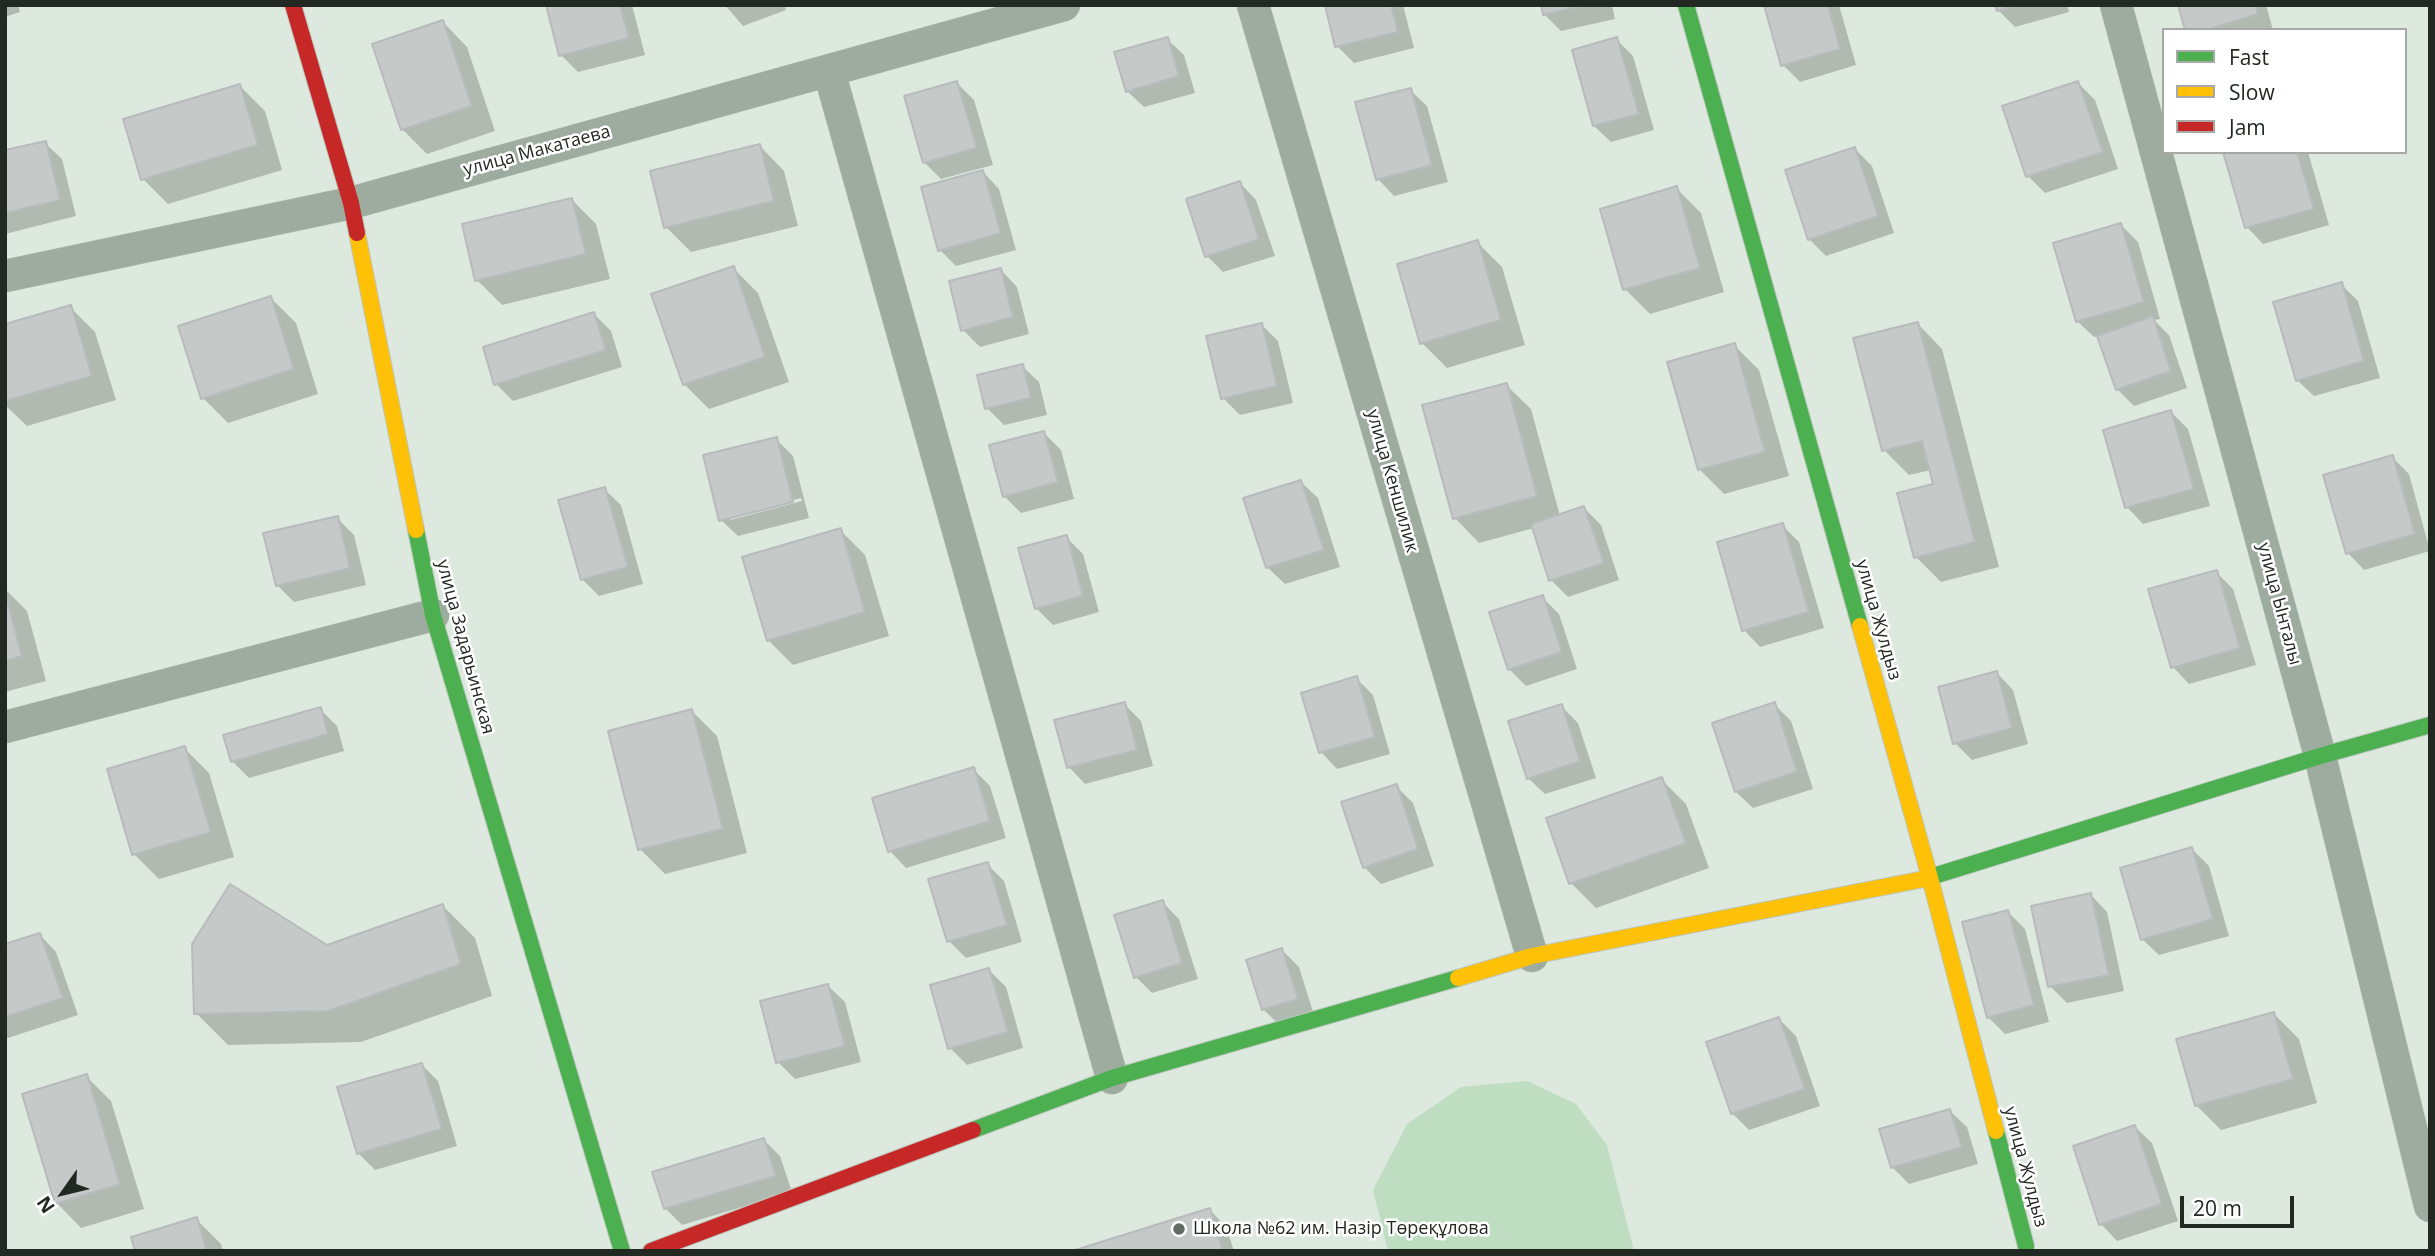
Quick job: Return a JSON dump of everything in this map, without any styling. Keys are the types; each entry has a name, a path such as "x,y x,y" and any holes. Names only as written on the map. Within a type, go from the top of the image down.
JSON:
{"street":[{"name":"улица Задарьинская","path":"293,5 351,203 433,615 622,1251"},
{"name":"улица Макатаева","path":"5,276 351,203 1065,5"},
{"name":"улица Кеншилик","path":"1253,5 1532,956"},
{"name":"улица Жулдыз","path":"1686,5 1930,878 2026,1246"},
{"name":"улица Ынталы","path":"2116,5 2320,756 2430,1206"},
{"path":"829,71 1112,1078"},
{"path":"5,727 433,615"},
{"path":"651,1251 1112,1078 1532,956 1930,878 2320,756 2430,725"}],"green space":[{"path":"1527,1081 1576,1104 1607,1145 1634,1251 1388,1251 1373,1190 1407,1124 1461,1087"}],"building":[{"path":"546,5 620,5 629,38 559,56"},
{"path":"1325,5 1391,5 1398,32 1335,47"},
{"path":"1541,5 1585,5 1543,15"},
{"path":"1764,5 1828,5 1840,49 1781,66"},
{"path":"1995,5 2018,5 1997,11"},
{"path":"2178,5 2255,5 2258,14 2212,28 2184,28"},
{"path":"443,20 472,106 401,130 372,44"},
{"path":"1168,37 1179,76 1126,92 1114,52"},
{"path":"1617,37 1639,114 1593,126 1572,50"},
{"path":"957,81 977,148 923,163 904,96"},
{"path":"2078,81 2103,152 2026,177 2002,106"},
{"path":"240,84 258,145 141,180 123,119"},
{"path":"1411,88 1432,165 1376,180 1355,102"},
{"path":"46,141 60,200 5,213 5,150"},
{"path":"760,144 774,201 664,228 650,171"},
{"path":"1855,147 1878,216 1808,240 1785,170"},
{"path":"2224,154 2298,154 2314,209 2245,228"},
{"path":"983,170 1001,233 938,251 921,187"},
{"path":"1240,181 1259,239 1205,257 1186,199"},
{"path":"1677,186 1700,268 1623,290 1600,209"},
{"path":"572,198 586,254 475,281 462,224"},
{"path":"2121,223 2144,302 2076,322 2053,243"},
{"path":"1478,240 1501,320 1420,344 1397,264"},
{"path":"734,266 765,357 683,385 651,294"},
{"path":"1001,268 1013,317 961,331 949,281"},
{"path":"2342,282 2364,361 2296,381 2273,302"},
{"path":"271,296 294,369 201,399 178,326"},
{"path":"71,305 92,376 5,401 5,324"},
{"path":"594,312 606,350 494,385 483,347"},
{"path":"2153,316 2171,371 2116,390 2097,336"},
{"path":"1918,322 1975,542 1914,558 1897,493 1933,484 1922,441 1882,451 1853,338"},
{"path":"1262,323 1277,386 1221,399 1206,336"},
{"path":"1735,343 1765,452 1698,470 1667,362"},
{"path":"1023,364 1031,398 985,409 977,375"},
{"path":"1507,383 1537,496 1453,519 1422,405"},
{"path":"2171,410 2194,489 2125,508 2103,430"},
{"path":"1044,431 1058,482 1003,497 989,445"},
{"path":"777,437 793,502 719,521 703,455"},
{"path":"2393,455 2415,534 2346,554 2323,475"},
{"path":"1301,480 1324,550 1266,568 1243,498"},
{"path":"605,487 628,567 581,580 558,500"},
{"path":"1584,506 1604,563 1549,581 1531,524"},
{"path":"338,516 350,568 276,586 263,533"},
{"path":"1783,523 1809,612 1742,631 1717,542"},
{"path":"841,528 865,612 767,641 742,557"},
{"path":"1067,535 1083,596 1035,609 1018,548"},
{"path":"2217,570 2240,648 2171,668 2148,589"},
{"path":"5,592 22,656 5,661"},
{"path":"1543,595 1562,652 1508,670 1489,612"},
{"path":"1997,671 2012,728 1953,744 1938,687"},
{"path":"1357,676 1375,737 1319,753 1301,693"},
{"path":"1125,702 1137,750 1067,768 1054,720"},
{"path":"1775,702 1797,772 1735,792 1712,723"},
{"path":"1562,704 1580,761 1527,779 1508,721"},
{"path":"321,707 328,734 231,762 223,735"},
{"path":"692,709 723,829 638,850 608,731"},
{"path":"185,746 211,832 132,855 107,769"},
{"path":"974,767 990,821 888,852 872,798"},
{"path":"1662,777 1686,843 1569,884 1546,818"},
{"path":"1397,784 1418,849 1363,868 1341,802"},
{"path":"2192,847 2213,919 2141,940 2120,868"},
{"path":"988,862 1007,925 947,942 928,879"},
{"path":"230,884 327,945 443,904 461,964 328,1011 194,1014 192,944"},
{"path":"2091,893 2109,975 2048,987 2031,906"},
{"path":"1163,900 1182,963 1134,978 1114,915"},
{"path":"2008,910 2034,1005 1987,1018 1962,922"},
{"path":"40,933 63,998 5,1017 5,944"},
{"path":"1282,948 1298,999 1262,1010 1246,960"},
{"path":"989,968 1008,1032 948,1049 930,985"},
{"path":"828,984 845,1046 776,1063 760,1001"},
{"path":"2274,1012 2293,1079 2195,1106 2176,1039"},
{"path":"1779,1017 1805,1089 1731,1114 1706,1042"},
{"path":"422,1063 442,1129 357,1154 337,1087"},
{"path":"87,1074 120,1184 55,1204 22,1094"},
{"path":"1950,1109 1962,1147 1891,1168 1879,1129"},
{"path":"2135,1125 2162,1204 2099,1225 2073,1146"},
{"path":"764,1138 776,1176 664,1209 652,1172"},
{"name":"Школа №62 им. Назір Төреқұлова","path":"1210,1208 1223,1251 1072,1251"},
{"path":"197,1217 207,1251 135,1251 131,1237"}],"traffic: fast":[{"path":"1686,5 1860,626"},
{"path":"416,530 433,615 622,1251"},
{"path":"1924,879 2320,756 2430,725"},
{"path":"973,1130 1112,1078 1458,978"},
{"path":"1996,1131 2026,1246"}],"traffic: slow":[{"path":"357,233 416,530"},
{"path":"1860,626 1996,1131"},
{"path":"1458,978 1532,956 1924,879"}],"traffic: jam":[{"path":"293,5 351,203 357,233"},
{"path":"651,1251 973,1130"}],"place":[{"name":"Школа №62 им. Назір Төреқұлова","path":"1179,1229"}]}
